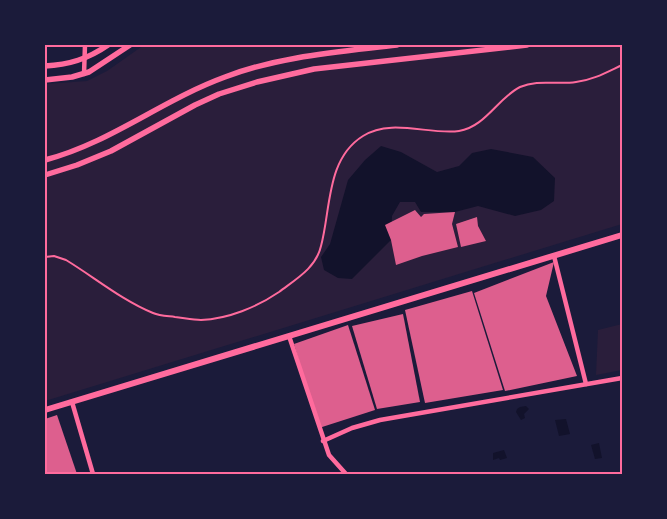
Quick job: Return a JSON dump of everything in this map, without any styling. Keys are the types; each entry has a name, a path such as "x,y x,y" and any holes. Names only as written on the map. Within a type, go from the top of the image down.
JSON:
{"main road":[{"path":"45,410 622,234"}],"street":[{"path":"84,74 85,45"},
{"path":"45,66 61,66 84,59 108,45"},
{"path":"45,80 84,74 96,69 130,45"},
{"path":"45,160 90,144 153,110 225,76 277,62 397,45"},
{"path":"45,175 110,151 219,94 257,82 314,69 527,45"},
{"path":"554,256 586,384"},
{"path":"289,336 329,455 346,474"},
{"path":"323,440 352,428 380,420 622,378"},
{"path":"72,402 93,474"}],"path":[{"path":"45,257 54,256 66,260 135,305 155,314 200,320 230,316 270,298 308,271 321,248 334,176 353,143 365,135 388,128 460,131 475,125 508,95 522,87 542,82 574,83 592,79 622,65"}],"shaded area":[{"path":"144,45 622,45 622,224 45,401 45,84 87,81 107,71"},
{"path":"381,146 401,152 437,172 459,166 472,153 491,149 533,157 555,178 554,201 541,210 515,216 478,206 455,212 421,212 415,202 400,202 392,216 391,240 352,279 338,278 324,270 321,257 330,244 348,180 365,160"},
{"path":"622,324 622,370 596,375 598,330"},
{"path":"526,406 529,409 524,414 525,418 521,420 516,412 517,409"},
{"path":"566,419 570,434 559,436 555,420"},
{"path":"599,443 602,458 595,459 591,445"},
{"path":"504,450 507,458 493,460 493,453"}],"building":[{"path":"415,210 421,217 424,214 455,212 452,224 458,247 396,265 391,240 385,225"},
{"path":"477,217 478,226 486,241 461,247 456,224"},
{"path":"554,262 546,296 577,376 505,391 474,293"},
{"path":"472,291 503,390 425,403 405,310"},
{"path":"403,314 420,402 377,409 352,326"},
{"path":"348,325 375,410 319,428 294,344"},
{"path":"57,415 77,474 45,474 45,419"}]}
